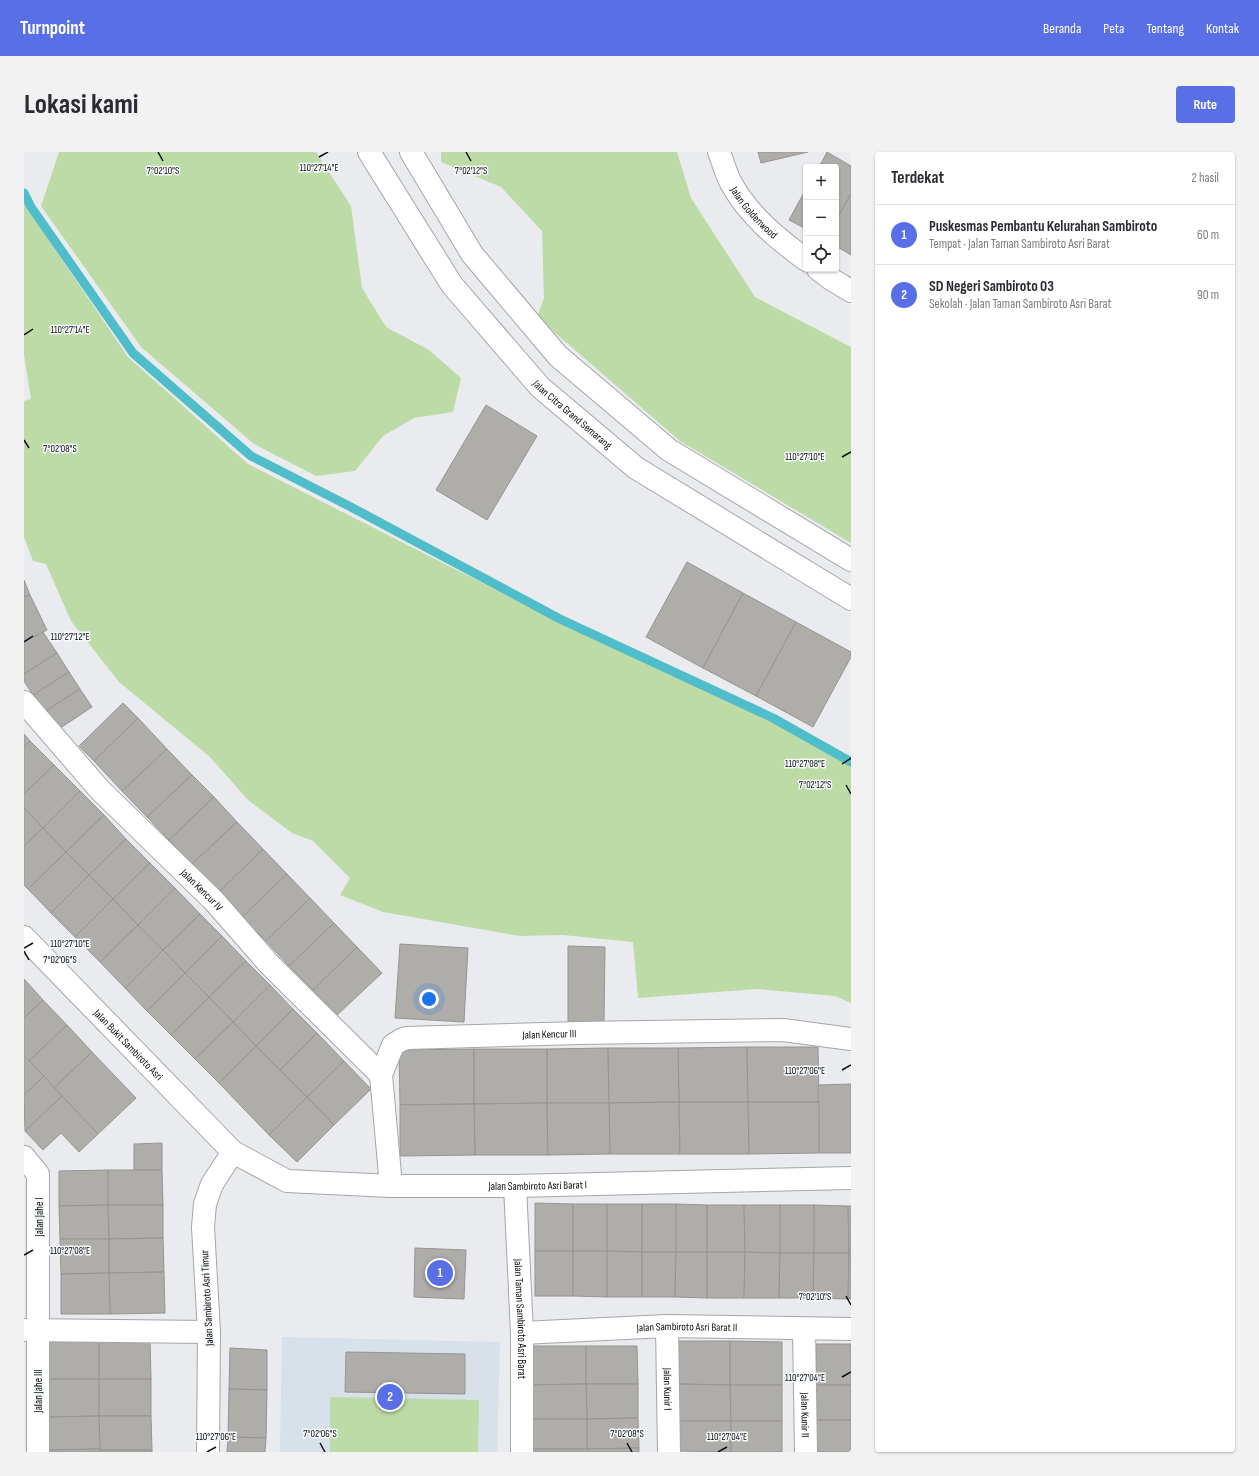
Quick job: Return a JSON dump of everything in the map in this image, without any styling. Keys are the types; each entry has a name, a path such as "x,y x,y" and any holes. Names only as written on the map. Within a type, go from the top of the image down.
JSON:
{"street":[{"name":"Jalan Citra Grand Semarang","path":"369,152 452,285 540,387 636,468 851,598"},
{"path":"412,152 472,254 558,356 669,450 851,560"},
{"name":"Jalan Goldenwood","path":"719,152 731,183 753,214 779,239 803,258"},
{"path":"822,272 851,291"},
{"name":"Jalan Kencur IV","path":"24,702 100,790 214,901 270,965 381,1075"},
{"name":"Jalan Bukit Sambiroto Asri","path":"24,937 233,1152"},
{"name":"Jalan Kencur III","path":"391,1186 381,1075 393,1045 407,1038 579,1033 783,1030 851,1038"},
{"name":"Jalan Sambiroto Asri Barat I","path":"233,1152 287,1181 391,1186 515,1186 851,1178"},
{"name":"Jalan Sambiroto Asri Timur","path":"208,1452 209,1332 203,1227 204,1204 212,1184 233,1152"},
{"name":"Jalan Jahe I","path":"24,1157 38,1174 31,1330"},
{"name":"Jalan Taman Sambiroto Asri Barat","path":"515,1186 522,1333 522,1452"},
{"name":"Jalan Sambiroto Asri Barat II","path":"522,1333 667,1326 851,1329"},
{"name":"Jalan Kunir I","path":"667,1326 669,1452"},
{"name":"Jalan Kunir II","path":"804,1329 806,1452"},
{"path":"31,1330 209,1332"},
{"name":"Jalan Jahe III","path":"31,1330 38,1452"}],"shaded area":[{"path":"282,1337 500,1342 497,1452 280,1452"}],"green space":[{"path":"59,152 316,152 351,206 362,288 386,327 429,350 461,378 453,412 414,418 383,436 355,471 316,476 254,444 141,347 41,206"},
{"path":"441,152 677,152 691,198 755,297 851,347 851,543 680,441 537,317 544,298 542,231 501,187 441,162"},
{"path":"24,204 128,357 248,464 559,622 771,721 851,766 851,1003 835,996 757,989 638,998 633,942 563,935 520,936 383,912 340,895 350,878 313,841 292,833 248,800 210,757 119,682 71,621 46,564 33,561 24,537 24,401 31,399 24,355"},
{"path":"330,1397 479,1400 478,1452 330,1452"}],"building":[{"path":"758,152 808,152 761,163"},
{"path":"827,152 851,166 851,194 839,215 839,164 821,164"},
{"path":"803,194 803,227 789,220"},
{"path":"851,194 851,255 839,248 839,215"},
{"path":"486,405 537,436 487,520 436,490"},
{"path":"687,562 743,593 703,668 646,637"},
{"path":"24,580 30,595 24,597"},
{"path":"743,593 796,622 756,696 703,668"},
{"path":"30,595 47,630 24,642 24,597"},
{"path":"796,622 851,652 851,657 813,727 756,696"},
{"path":"43,632 57,653 24,674 24,642"},
{"path":"57,653 69,672 33,695 24,681 24,674"},
{"path":"69,672 80,689 44,712 33,695"},
{"path":"80,689 92,707 56,731 44,712"},
{"path":"123,703 138,718 94,761 79,746"},
{"path":"138,718 167,749 122,791 94,761"},
{"path":"24,734 30,741 24,747"},
{"path":"30,741 54,765 24,794 24,747"},
{"path":"167,749 192,775 147,817 122,791"},
{"path":"54,765 80,791 43,828 24,808 24,794"},
{"path":"192,775 214,797 169,840 147,817"},
{"path":"80,791 104,815 66,852 43,828"},
{"path":"214,797 237,822 192,864 169,840"},
{"path":"24,808 43,828 24,846"},
{"path":"104,815 126,839 89,875 66,852"},
{"path":"237,822 263,849 219,892 192,864"},
{"path":"43,828 66,852 28,889 24,885 24,846"},
{"path":"126,839 150,863 113,899 89,875"},
{"path":"263,849 287,874 242,917 219,892"},
{"path":"66,852 89,875 51,913 28,889"},
{"path":"150,863 175,888 138,925 113,899"},
{"path":"287,874 310,898 266,941 242,917"},
{"path":"89,875 113,899 75,937 51,913"},
{"path":"175,888 200,914 163,950 138,925"},
{"path":"310,898 334,923 289,966 266,941"},
{"path":"113,899 138,925 100,962 75,937"},
{"path":"200,914 222,936 185,973 163,950"},
{"path":"334,923 357,947 313,990 289,966"},
{"path":"138,925 163,950 125,988 100,962"},
{"path":"222,936 246,961 209,997 185,973"},
{"path":"400,944 468,948 464,1022 395,1018"},
{"path":"568,946 605,947 604,1022 568,1021"},
{"path":"357,947 382,973 337,1015 313,990"},
{"path":"163,950 185,973 147,1011 125,988"},
{"path":"246,961 270,985 233,1022 209,997"},
{"path":"185,973 209,997 171,1035 147,1011"},
{"path":"24,979 43,1000 24,1018"},
{"path":"270,985 293,1009 256,1046 233,1022"},
{"path":"209,997 233,1022 195,1059 171,1035"},
{"path":"43,1000 67,1025 29,1061 24,1055 24,1018"},
{"path":"293,1009 317,1033 280,1070 256,1046"},
{"path":"233,1022 256,1046 219,1083 195,1059"},
{"path":"67,1025 92,1052 54,1088 29,1061"},
{"path":"317,1033 344,1061 307,1097 280,1070"},
{"path":"256,1046 307,1097 269,1135 219,1083"},
{"path":"747,1047 748,1102 679,1102 678,1048"},
{"path":"747,1047 818,1047 819,1102 748,1102"},
{"path":"608,1048 609,1103 547,1103 547,1049"},
{"path":"608,1048 678,1048 679,1102 609,1103"},
{"path":"474,1049 474,1104 400,1105 399,1050"},
{"path":"474,1049 547,1049 547,1103 474,1104"},
{"path":"92,1052 136,1098 98,1134 54,1088"},
{"path":"24,1055 44,1076 24,1095"},
{"path":"344,1061 371,1089 334,1125 307,1097"},
{"path":"44,1076 62,1096 25,1131 24,1095"},
{"path":"851,1084 851,1153 819,1153 818,1085"},
{"path":"62,1096 98,1134 79,1152 61,1133 43,1150 25,1131"},
{"path":"307,1097 334,1125 297,1162 269,1135"},
{"path":"679,1102 680,1154 610,1154 609,1103"},
{"path":"679,1102 748,1102 749,1154 680,1154"},
{"path":"748,1102 819,1102 819,1153 749,1154"},
{"path":"547,1103 548,1155 475,1155 474,1104"},
{"path":"547,1103 609,1103 610,1154 548,1155"},
{"path":"474,1104 475,1155 400,1156 400,1105"},
{"path":"162,1143 162,1170 134,1170 134,1144"},
{"path":"108,1170 108,1205 59,1206 59,1171"},
{"path":"108,1170 162,1170 163,1205 108,1205"},
{"path":"535,1203 573,1204 573,1251 535,1251"},
{"path":"573,1204 607,1204 607,1251 573,1251"},
{"path":"607,1204 642,1204 642,1252 607,1251"},
{"path":"642,1204 676,1204 676,1252 642,1252"},
{"path":"676,1204 707,1205 707,1252 676,1252"},
{"path":"108,1205 109,1239 60,1239 59,1206"},
{"path":"108,1205 163,1205 163,1238 109,1239"},
{"path":"707,1205 744,1205 745,1252 707,1252"},
{"path":"744,1205 780,1205 780,1253 745,1252"},
{"path":"780,1205 814,1205 814,1253 780,1253"},
{"path":"814,1205 848,1206 849,1253 814,1253"},
{"path":"848,1206 851,1206 851,1253 849,1253"},
{"path":"163,1238 164,1272 109,1273 109,1239"},
{"path":"60,1239 109,1239 109,1273 61,1274"},
{"path":"415,1248 466,1250 464,1299 414,1297"},
{"path":"535,1251 573,1251 573,1296 535,1296"},
{"path":"573,1251 607,1251 607,1297 573,1296"},
{"path":"607,1251 642,1252 642,1297 607,1297"},
{"path":"642,1252 676,1252 675,1297 642,1297"},
{"path":"676,1252 707,1252 707,1298 675,1297"},
{"path":"707,1252 745,1252 744,1298 707,1298"},
{"path":"745,1252 780,1253 779,1298 744,1298"},
{"path":"780,1253 814,1253 813,1298 779,1298"},
{"path":"814,1253 849,1253 848,1299 813,1298"},
{"path":"849,1253 851,1253 851,1299 848,1299"},
{"path":"164,1272 165,1313 110,1314 109,1273"},
{"path":"109,1273 110,1314 61,1314 61,1274"},
{"path":"46,1341 99,1341 99,1379 47,1379"},
{"path":"99,1341 150,1341 151,1379 99,1379"},
{"path":"678,1341 730,1341 730,1385 678,1384"},
{"path":"730,1341 782,1342 782,1385 730,1385"},
{"path":"816,1344 851,1344 851,1385 816,1385"},
{"path":"530,1346 586,1346 586,1384 530,1385"},
{"path":"586,1346 637,1346 638,1384 586,1384"},
{"path":"230,1348 267,1350 267,1390 229,1389"},
{"path":"346,1352 465,1354 465,1394 345,1392"},
{"path":"47,1379 99,1379 99,1416 47,1417"},
{"path":"99,1379 151,1379 151,1416 99,1416"},
{"path":"586,1384 638,1384 638,1418 587,1419"},
{"path":"586,1384 587,1419 530,1419 530,1385"},
{"path":"678,1384 730,1385 731,1421 678,1421"},
{"path":"730,1385 782,1385 782,1421 731,1421"},
{"path":"816,1385 851,1385 851,1420 816,1420"},
{"path":"229,1389 267,1390 266,1438 228,1437"},
{"path":"99,1416 151,1416 152,1450 100,1450"},
{"path":"99,1416 100,1449 47,1450 47,1417"},
{"path":"638,1418 639,1448 587,1449 587,1419"},
{"path":"530,1419 587,1419 587,1449 531,1449"},
{"path":"816,1420 851,1420 851,1452 816,1452"},
{"path":"678,1421 731,1421 731,1452 678,1451"},
{"path":"731,1421 782,1421 782,1452 731,1452"},
{"path":"228,1437 266,1438 265,1452 227,1452"},
{"path":"639,1448 639,1452 588,1452 587,1449"},
{"path":"100,1449 100,1452 48,1452 47,1450"},
{"path":"531,1449 587,1449 588,1452 531,1452"},
{"path":"100,1450 152,1450 152,1452 100,1452"}],"waterway":[{"path":"24,193 31,207 133,353 251,456 349,506 560,619 773,718 851,762"}],"place":[{"name":"Puskesmas Pembantu Kelurahan Sambiroto","path":"440,1273"},
{"name":"SD Negeri Sambiroto 03","path":"390,1397"}]}
